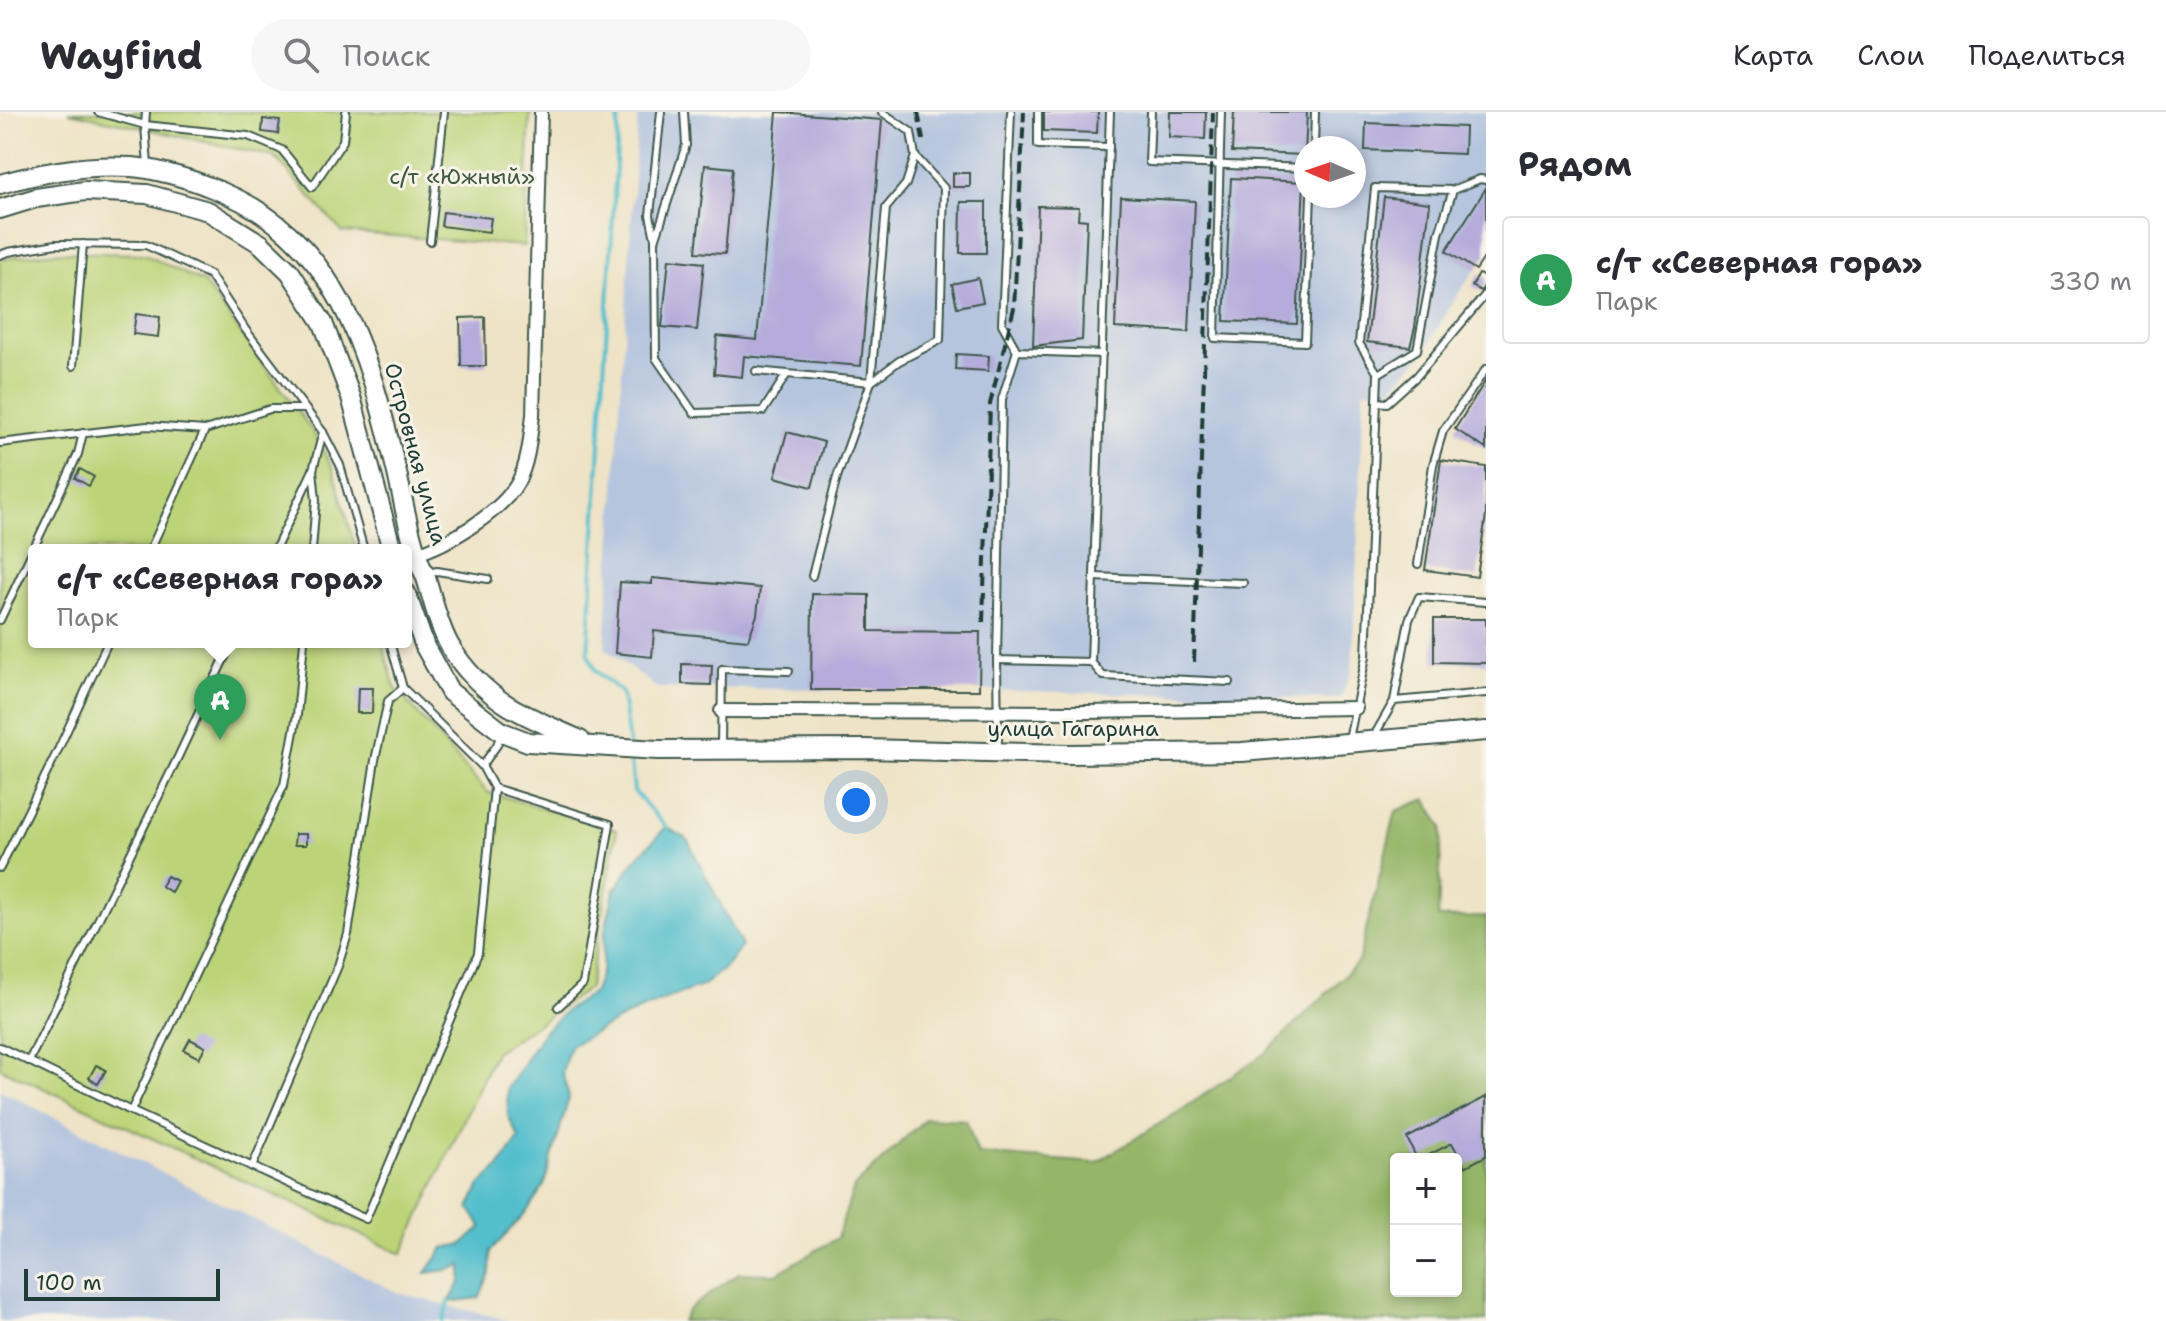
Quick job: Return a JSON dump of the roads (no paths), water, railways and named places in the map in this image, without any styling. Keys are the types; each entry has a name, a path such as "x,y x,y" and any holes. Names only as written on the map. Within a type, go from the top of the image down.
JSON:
{"main road":[{"name":"Островная улица","path":"0,184 27,176 84,168 134,166 194,181 236,198 283,227 319,267 347,314 363,352 387,433 416,554 451,648 473,675 508,706 589,744"},
{"path":"0,209 36,198 85,191 147,194 208,211 261,244 290,272 323,323 351,397 390,544"},
{"path":"412,610 425,647 450,692 502,732"},
{"name":"улица Гагарина","path":"502,732 528,742 658,750 865,749 1084,754 1242,752 1486,731"}],"street":[{"path":"416,554 463,533 496,508 517,485 527,460 533,415 541,112"},
{"path":"721,711 1356,708"}],"lane":[{"path":"98,112 145,125 248,136 282,150 312,187 343,141 346,112"},
{"path":"146,112 148,170"},
{"path":"430,241 444,112"},
{"path":"661,112 650,215 655,241 656,358 694,413 763,411 787,374"},
{"path":"655,241 686,145 684,112"},
{"path":"812,576 837,477 871,382 886,208 906,184 915,156 911,132 882,112"},
{"path":"998,752 1002,399 1017,351 1002,324 1011,112"},
{"path":"1038,112 1038,145 1109,147"},
{"path":"1110,112 1091,662 1103,676 1230,682"},
{"path":"1151,112 1149,162 1294,168"},
{"path":"1221,112 1215,338 1305,342 1311,208"},
{"path":"1314,136 1315,112"},
{"path":"756,371 871,382 899,361 940,340 944,188 915,156"},
{"path":"1349,743 1366,656 1378,374 1359,343 1375,188 1453,190 1480,179 1486,180"},
{"path":"1378,374 1417,350 1439,234 1453,190"},
{"path":"0,255 56,244 146,245 210,275 245,329 323,432 340,465 362,544"},
{"path":"73,366 83,244"},
{"path":"1377,402 1387,403 1417,376 1486,294"},
{"path":"1017,351 1102,354"},
{"path":"1418,564 1433,465 1443,431 1486,369"},
{"path":"0,443 147,426 205,430 270,409 305,409"},
{"path":"153,544 205,430"},
{"path":"278,544 313,470 323,432"},
{"path":"36,544 78,454 83,433"},
{"path":"312,544 316,500 313,470"},
{"path":"0,620 28,560"},
{"path":"424,574 437,571 488,579"},
{"path":"1094,577 1243,583"},
{"path":"1371,741 1394,701 1409,620 1419,597 1486,602"},
{"path":"0,868 105,648"},
{"path":"29,1061 229,648"},
{"path":"131,1111 284,785 297,715 303,648"},
{"path":"0,1047 366,1219 478,953 494,788 482,766 403,688 392,648"},
{"path":"997,660 1091,662"},
{"path":"720,750 722,669 789,671"},
{"path":"252,1167 338,966 348,934 375,760 388,701 403,688"},
{"path":"1394,701 1486,693"},
{"path":"482,766 502,732"},
{"path":"494,788 610,824 583,984 558,1007"}],"water":[{"path":"666,827 687,839 742,946 726,967 702,986 630,1014 570,1046 562,1072 569,1097 544,1185 528,1210 491,1251 490,1273 479,1298 449,1302 461,1282 462,1265 426,1273 444,1248 463,1244 482,1227 469,1208 480,1185 498,1168 519,1138 508,1116 507,1089 544,1031 568,1009 594,992 602,969 604,935 614,891 634,861"}],"waterway":[{"path":"619,112 588,654 596,671 622,693 629,744"},
{"path":"630,753 634,791 666,827"},
{"path":"443,1321 449,1302"}],"railway":[{"path":"918,112 923,140"},
{"path":"983,622 990,404 1014,308 1024,112"},
{"path":"1194,662 1213,112"}],"place":[{"name":"с/т «Северная гора»","path":"220,740"}],"park label":[{"name":"с/т «Южный»","path":"462,176"}]}
